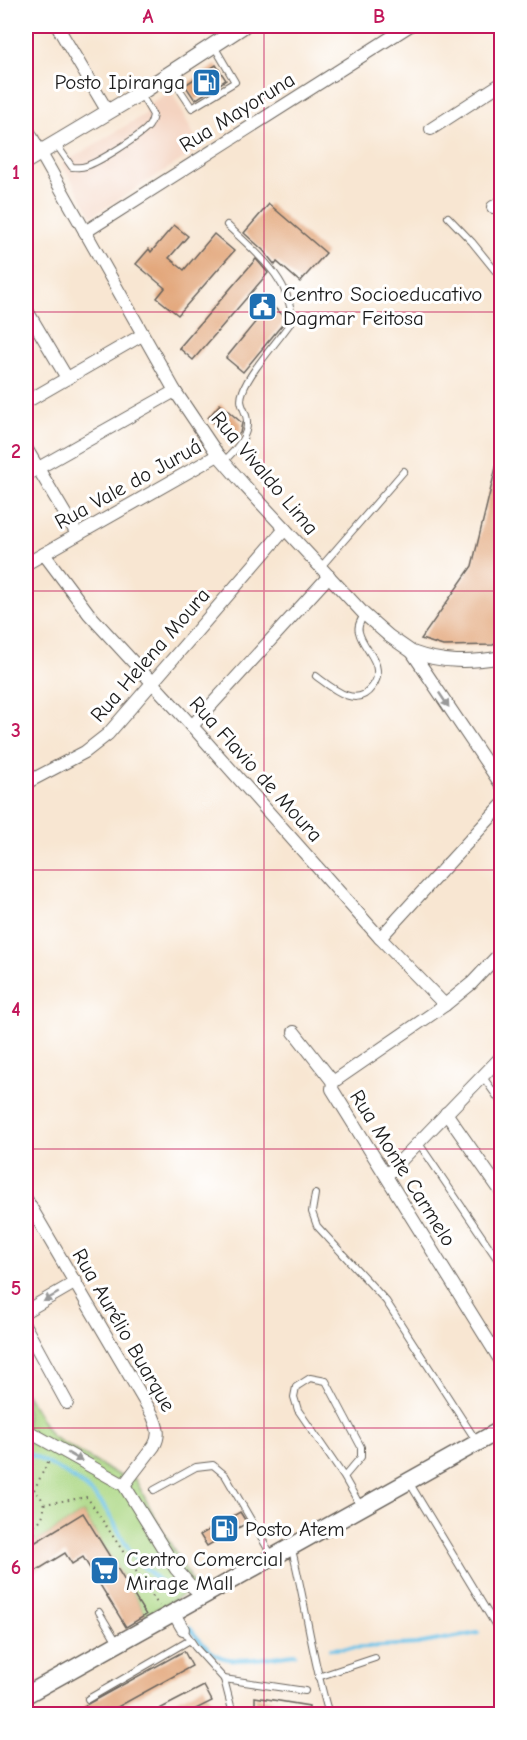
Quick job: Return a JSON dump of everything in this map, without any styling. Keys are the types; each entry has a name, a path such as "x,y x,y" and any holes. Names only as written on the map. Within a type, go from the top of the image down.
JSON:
{"main road":[{"path":"26,1695 501,1429"}],"street":[{"path":"57,26 108,112"},
{"name":"Rua Mayoruna","path":"85,232 409,26"},
{"path":"26,162 140,93 214,45 235,28"},
{"path":"431,129 501,83"},
{"name":"Rua Vivaldo Lima","path":"26,127 175,391 221,458 364,614 412,652 501,786"},
{"path":"26,309 67,378"},
{"path":"26,402 142,334"},
{"path":"26,475 175,391"},
{"path":"26,448 77,534"},
{"name":"Rua Vale do Juruá","path":"26,564 77,534 221,458"},
{"name":"Rua Helena Moura","path":"26,783 97,744 153,684 285,529"},
{"name":"Rua Flavio de Moura","path":"44,554 89,614 380,938 445,1005"},
{"path":"192,726 324,572"},
{"path":"412,652 432,659 451,662 477,662 501,657"},
{"path":"380,938 501,805"},
{"name":"Rua Monte Carmelo","path":"501,951 472,983 445,1005 333,1083 333,1092 387,1175 501,1364"},
{"path":"294,1032 333,1083"},
{"path":"387,1175 501,1056"},
{"path":"446,1113 501,1193"},
{"name":"Rua Aurélio Buarque","path":"26,1199 152,1414 158,1429 158,1439 154,1446 124,1485"},
{"path":"26,1311 76,1282"},
{"path":"26,1328 67,1403"},
{"path":"26,1430 124,1485 176,1569 203,1595"},
{"path":"169,1614 183,1629"}],"lane":[{"path":"169,74 192,108 234,82 214,45"},
{"path":"56,144 72,167 85,167 95,162 148,128 152,122 153,116 140,93"},
{"path":"448,217 472,242 501,279"},
{"path":"221,458 235,450 245,434 248,423 240,404 243,390 291,322 292,309 285,291 268,266 227,225"},
{"path":"324,572 404,471"},
{"path":"316,676 349,697 369,691 376,681 378,671 358,631 364,614"},
{"path":"483,1077 501,1104"},
{"path":"418,1142 501,1266"},
{"path":"315,1194 312,1212 317,1226 386,1301 477,1443"},
{"path":"344,1477 361,1457 361,1447 326,1382 310,1378 296,1387 294,1397 298,1410 344,1477 361,1508"},
{"path":"154,1490 196,1467 213,1465 225,1475 272,1557"},
{"path":"409,1481 501,1636"},
{"path":"291,1546 301,1583 318,1677 329,1714"},
{"path":"99,1612 117,1643"},
{"path":"183,1629 224,1679 233,1714"},
{"path":"88,1699 190,1640"},
{"path":"318,1677 375,1658"},
{"path":"224,1679 305,1691"}],"path":[{"path":"34,1490 45,1467"},
{"path":"26,1488 39,1494 44,1504 42,1518 26,1529"},
{"path":"44,1504 87,1497 169,1614"},
{"path":"31,1527 37,1537"}],"shaded area":[{"path":"171,91 201,148 92,216 62,164 147,113 144,107"}],"green space":[{"path":"26,1394 51,1436 118,1475 135,1479 196,1588 146,1615 83,1513 26,1548"}],"building":[{"name":"Posto Ipiranga","path":"216,65 226,80 195,100 185,85"},
{"path":"269,204 326,253 300,282 277,262 275,265 263,250 244,233"},
{"path":"174,225 188,236 169,258 184,270 214,234 234,251 178,315 157,298 165,288 136,264 149,249 151,252"},
{"path":"256,259 268,273 193,360 179,348"},
{"path":"270,304 286,320 243,372 226,358"},
{"path":"220,404 242,423 240,433 233,440 208,418"},
{"path":"498,459 501,460 501,641 493,645 443,646 421,639 472,566"},
{"name":"Posto Atem","path":"240,1512 247,1523 207,1546 200,1535"},
{"name":"Centro Comercial Mirage Mall","path":"83,1513 146,1615 126,1627 83,1557 72,1564 65,1553 26,1577 26,1548"},
{"path":"184,1651 192,1666 105,1714 89,1714 84,1706"},
{"path":"204,1686 212,1701 186,1714 150,1714"},
{"path":"255,1697 309,1706 309,1714 255,1714"}],"waterway":[{"path":"26,1452 72,1477 89,1490 110,1515 132,1553 164,1585"},
{"path":"189,1627 209,1650 224,1658 250,1659 295,1654"},
{"path":"331,1649 417,1644 478,1633"}],"place":[{"name":"Posto Ipiranga","path":"206,82"},
{"name":"Centro Socioeducativo Dagmar Feitosa","path":"262,306"},
{"name":"Posto Atem","path":"224,1529"},
{"name":"Centro Comercial Mirage Mall","path":"105,1571"}]}
